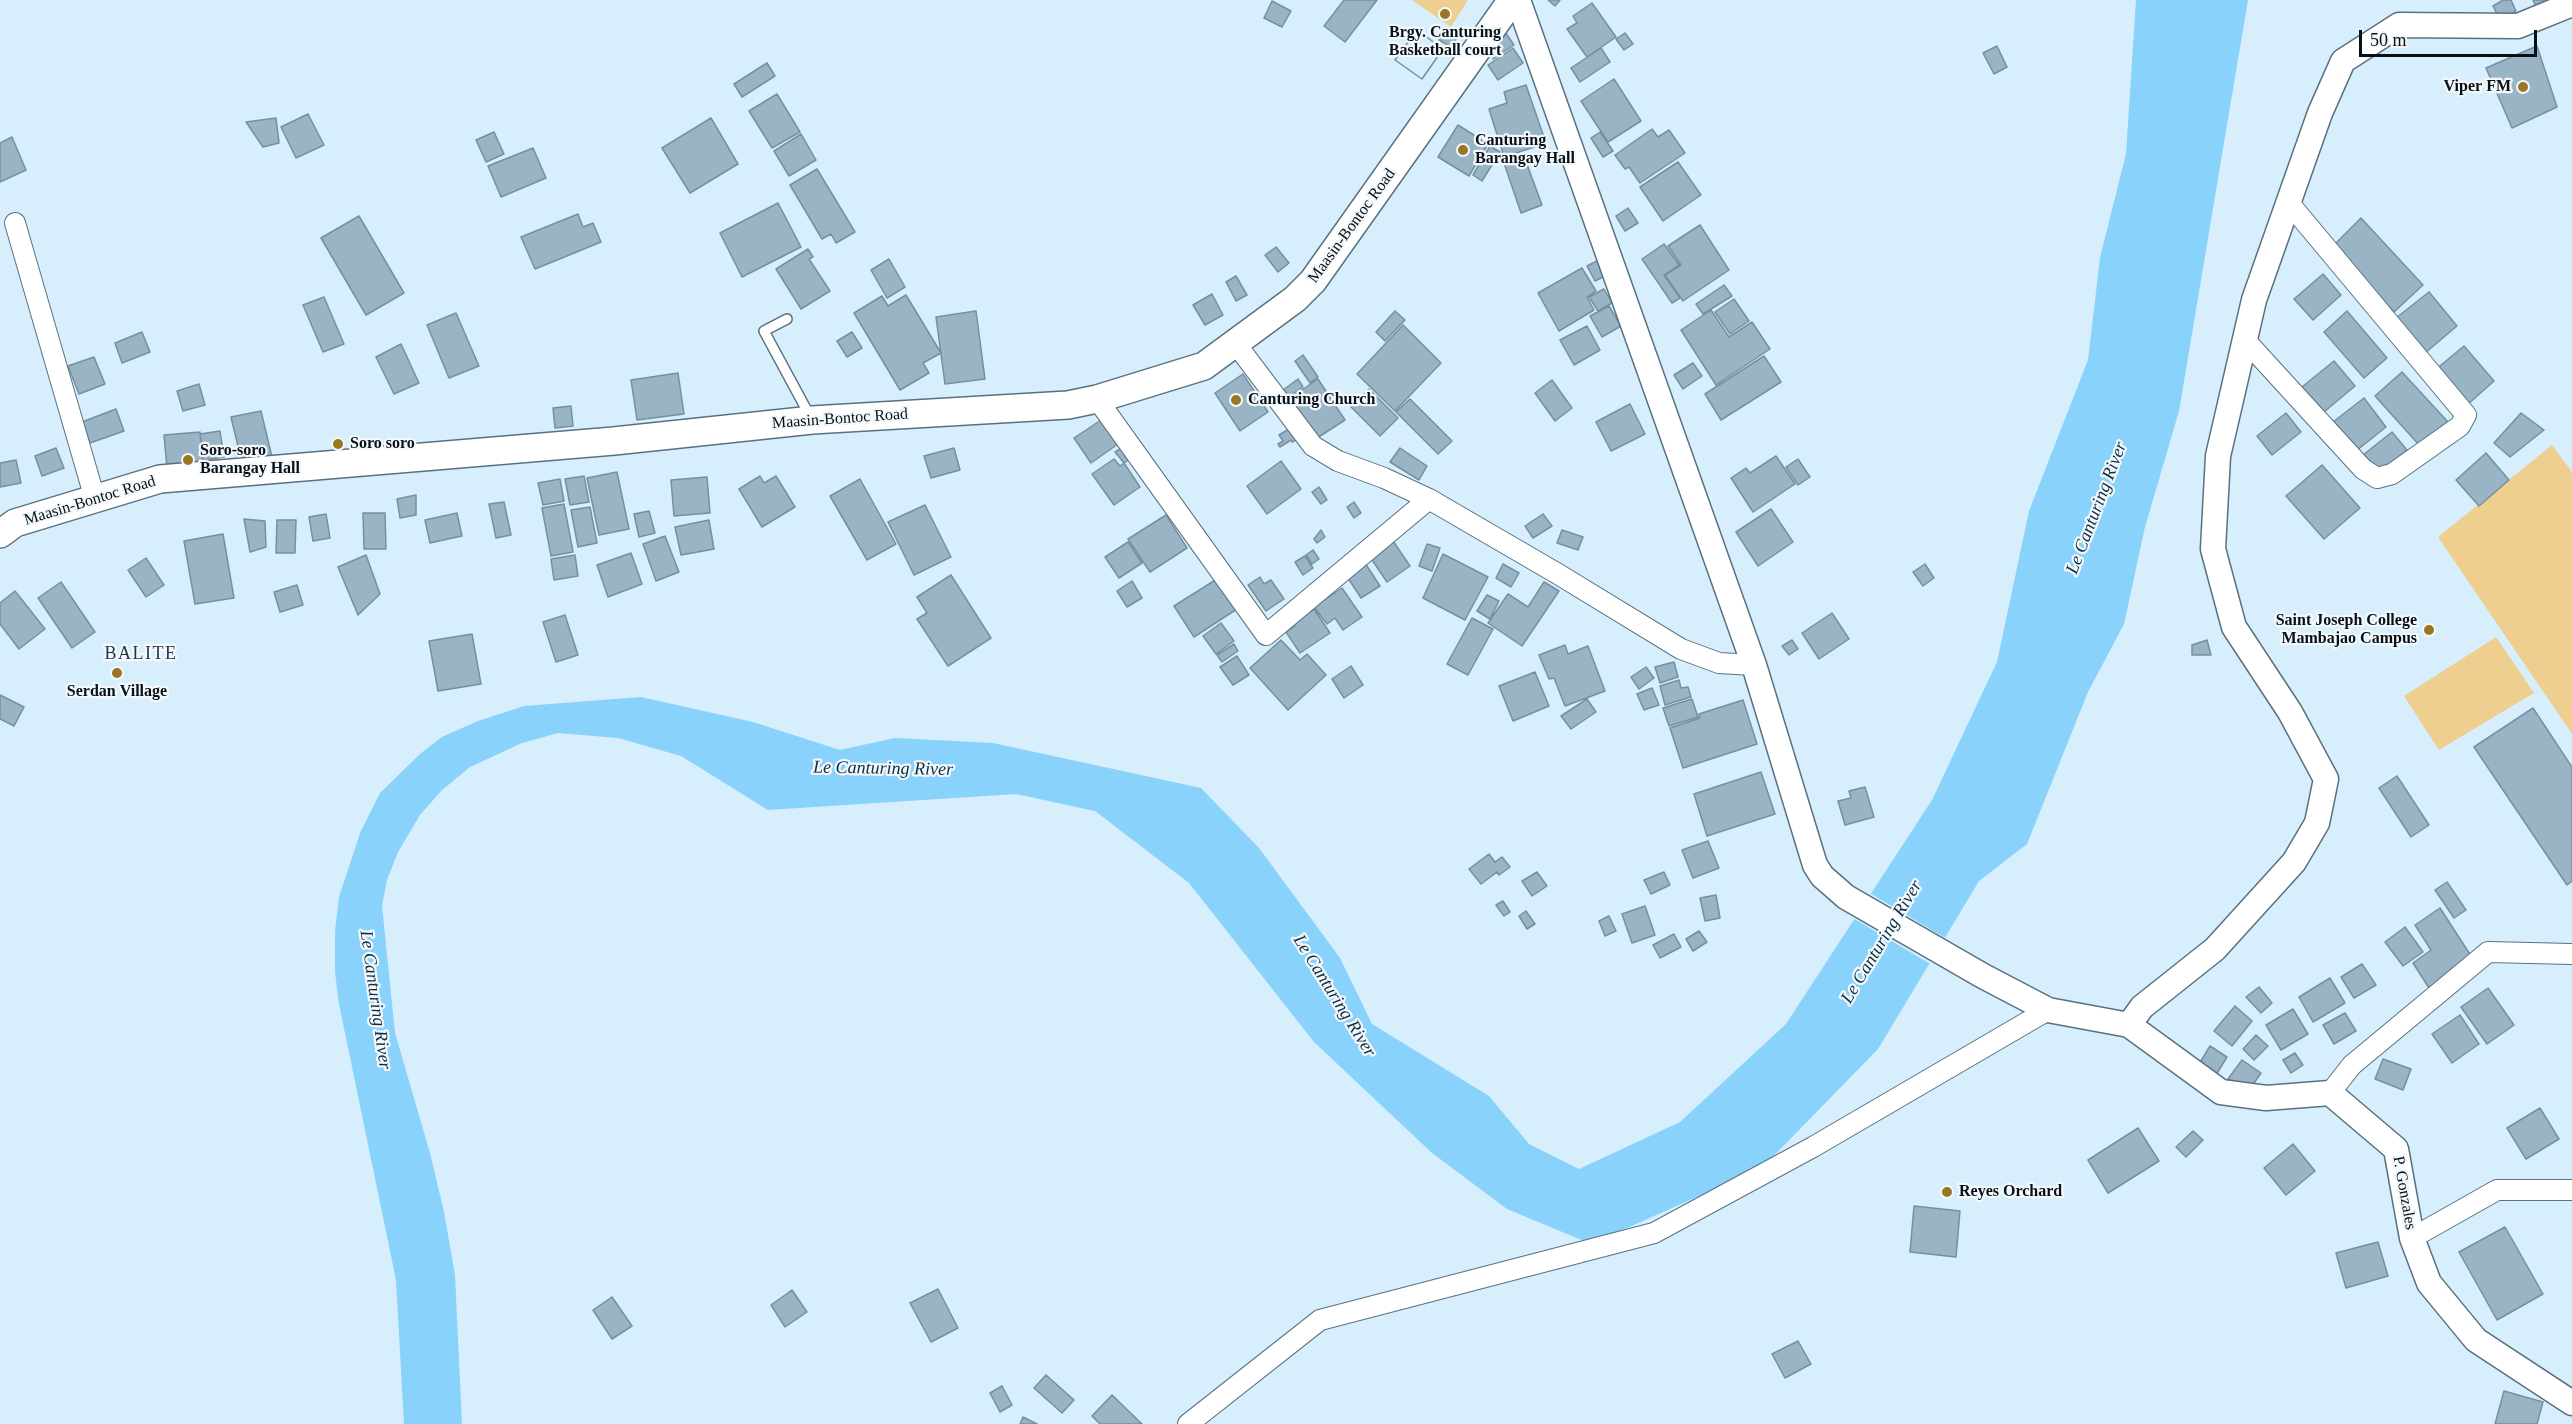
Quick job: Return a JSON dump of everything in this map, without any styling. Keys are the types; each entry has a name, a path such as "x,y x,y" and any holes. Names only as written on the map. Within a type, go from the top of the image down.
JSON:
{"main road":[{"name":"Maasin-Bontoc Road","path":"0,534 15,523 160,479 615,441 812,420 1068,405 1097,399 1204,366 1295,299 1313,281 1512,0"}],"street":[{"path":"1518,0 1754,665 1811,856 1822,876 1846,897 1983,976 2048,1010 2129,1025 2221,1092 2266,1098 2330,1092 2352,1065 2488,952 2572,954"},
{"path":"2129,1025 2142,1007 2216,949 2294,862 2317,823 2326,779 2290,712 2234,627 2213,549 2218,456 2254,300 2320,113 2343,61 2399,25 2518,26 2572,4"},
{"path":"2245,340 2363,469 2377,478 2392,474 2460,426 2466,415 2289,203"},
{"path":"15,223 95,499"},
{"path":"1236,344 1313,446 1338,461 1384,478 1429,499 1681,649 1719,663 1754,665"},
{"path":"1097,399 1266,635 1429,499"},
{"path":"1188,1424 1320,1320 1654,1233 1813,1147 2048,1010"},
{"name":"P. Gonzales","path":"2330,1092 2396,1149 2412,1238 2429,1283 2476,1340 2572,1403"},
{"path":"2412,1238 2497,1190 2572,1190"}],"lane":[{"path":"787,319 764,331 812,420"}],"shaded area":[{"name":"Brgy. Canturing Basketball court","path":"1412,0 1468,0 1451,27"},
{"path":"2552,445 2572,472 2572,734 2438,537"},
{"path":"2496,637 2534,693 2439,750 2404,696"}],"water":[{"name":"Le Canturing River","path":"2136,0 2248,0 2179,411 2145,527 2124,624 2088,692 2027,844 1979,881 1878,1049 1762,1168 1591,1244 1507,1209 1432,1153 1314,1042 1189,883 1095,811 1016,794 768,810 681,756 618,738 558,733 522,743 470,767 441,791 420,815 398,852 387,880 382,906 395,1033 430,1153 444,1212 455,1275 462,1424 404,1424 396,1280 339,1004 335,972 335,931 339,897 360,833 380,793 420,754 442,737 478,721 524,706 641,697 753,722 840,750 895,738 993,743 1201,788 1259,848 1340,958 1372,1024 1489,1096 1529,1144 1579,1169 1680,1122 1786,1024 1932,800 1997,662 2029,511 2088,360 2100,258 2126,154"}],"pier":[{"path":"1868,892 1947,939 1932,965 1851,917"}],"building":[{"path":"1344,0 1377,0 1345,42 1324,26"},
{"path":"1548,0 1560,0 1555,6"},
{"path":"2503,0 2511,0 2516,11 2500,20 2493,6"},
{"path":"2533,0 2552,0 2538,11"},
{"path":"1272,1 1291,11 1282,27 1264,18"},
{"path":"1592,3 1616,37 1587,57 1567,29 1577,23 1573,16"},
{"path":"1446,28 1458,36 1451,47 1439,40"},
{"path":"1503,29 1514,45 1493,59"},
{"path":"1417,30 1443,49 1422,79 1395,60"},
{"path":"1417,30 1443,49 1422,79 1395,60"},
{"path":"1625,33 1633,44 1624,50 1616,39"},
{"path":"1997,46 2007,67 1994,74 1983,53"},
{"name":"Viper FM","path":"2537,46 2557,107 2512,128 2486,68"},
{"path":"1513,48 1523,63 1498,80 1488,65"},
{"path":"1601,48 1610,62 1580,82 1571,68"},
{"path":"767,63 775,76 742,97 734,84"},
{"path":"1614,79 1641,121 1608,142 1581,101"},
{"path":"1526,85 1546,143 1504,157 1489,109 1507,103 1504,92"},
{"path":"777,94 800,132 772,148 749,111"},
{"path":"308,114 324,145 296,158 281,127"},
{"path":"276,118 279,143 263,147 246,122"},
{"path":"711,118 738,164 690,193 662,148"},
{"name":"Canturing Barangay Hall","path":"1458,125 1488,144 1469,176 1438,157"},
{"path":"1652,129 1658,137 1669,130 1685,153 1640,183 1629,167 1625,169 1615,155"},
{"path":"494,132 504,154 486,162 476,140"},
{"path":"1600,132 1613,151 1603,157 1591,138"},
{"path":"801,134 816,160 789,176 774,151"},
{"path":"12,137 26,170 0,182 0,143"},
{"path":"1490,146 1500,152 1482,181 1473,175"},
{"path":"533,148 546,178 501,197 488,166"},
{"path":"1524,156 1542,205 1521,213 1504,163"},
{"path":"1678,162 1701,195 1663,221 1640,187"},
{"path":"817,169 855,232 836,243 831,234 822,239 790,185"},
{"path":"778,203 801,247 742,277 720,233"},
{"path":"1628,208 1638,223 1625,231 1616,216"},
{"path":"578,214 583,227 593,223 601,242 535,269 521,237"},
{"path":"359,216 404,293 366,315 321,238"},
{"path":"2361,218 2423,285 2394,312 2333,246"},
{"path":"1700,225 1729,270 1683,301 1665,275 1681,265 1668,246"},
{"path":"1664,244 1679,265 1664,275 1680,298 1672,303 1642,259"},
{"path":"1276,247 1289,263 1278,272 1265,255"},
{"path":"808,249 813,257 809,259 830,291 801,309 776,269"},
{"path":"889,259 905,287 887,298 871,270"},
{"path":"1599,260 1607,275 1595,281 1587,266"},
{"path":"1582,268 1596,291 1587,297 1594,310 1559,331 1538,293"},
{"path":"2323,274 2341,295 2313,320 2294,299"},
{"path":"1236,276 1247,295 1236,301 1226,282"},
{"path":"1724,285 1732,296 1703,314 1696,304"},
{"path":"1604,289 1612,303 1598,311 1589,297"},
{"path":"2429,292 2457,326 2425,353 2396,318"},
{"path":"1212,294 1223,315 1205,325 1193,305"},
{"path":"906,295 941,353 923,363 929,373 900,390 854,313 882,296 888,306"},
{"path":"324,297 344,344 323,352 303,305"},
{"path":"1734,299 1749,321 1730,334 1715,312"},
{"path":"1609,306 1621,326 1602,337 1590,316"},
{"path":"1711,310 1729,337 1752,322 1770,349 1716,385 1681,330"},
{"path":"976,311 985,379 945,384 936,317"},
{"path":"1395,311 1405,320 1385,341 1376,332"},
{"path":"2347,311 2387,358 2364,378 2324,332"},
{"path":"456,313 479,366 449,378 427,325"},
{"path":"1403,325 1441,363 1395,411 1357,374"},
{"path":"1587,326 1600,350 1574,365 1560,340"},
{"path":"142,332 150,352 122,363 115,343"},
{"path":"852,332 862,348 847,357 837,341"},
{"path":"401,344 419,383 394,394 376,357"},
{"path":"2464,346 2494,381 2466,406 2435,370"},
{"path":"1303,355 1318,377 1310,383 1295,361"},
{"path":"1764,356 1781,382 1721,420 1705,394"},
{"path":"94,357 105,384 79,394 68,366"},
{"path":"2334,361 2355,386 2318,417 2297,391"},
{"path":"1693,363 1702,376 1683,389 1674,375"},
{"path":"2402,372 2448,422 2420,446 2375,396"},
{"path":"678,373 684,414 637,420 631,380"},
{"name":"Canturing Church","path":"1243,374 1268,412 1240,431 1215,393"},
{"path":"1298,379 1303,387 1284,400 1279,393"},
{"path":"1318,379 1345,420 1314,440 1287,400"},
{"path":"1552,380 1572,408 1555,421 1535,393"},
{"path":"199,384 205,405 183,411 177,391"},
{"path":"1369,389 1398,418 1380,436 1351,407"},
{"path":"2364,398 2386,427 2356,451 2333,422"},
{"path":"1410,399 1452,441 1438,454 1396,412"},
{"path":"1630,404 1645,434 1611,451 1596,422"},
{"path":"571,406 573,426 555,428 553,408"},
{"path":"116,409 124,431 90,443 82,422"},
{"path":"261,411 272,457 242,463 231,417"},
{"path":"2286,413 2301,432 2272,455 2257,436"},
{"path":"2521,413 2544,430 2510,457 2494,443"},
{"path":"1101,420 1118,444 1091,463 1074,438"},
{"path":"1289,429 1296,440 1292,442 1291,440 1280,447 1278,444 1283,441 1279,435"},
{"path":"220,431 224,457 204,460 200,434"},
{"path":"200,432 203,465 167,468 164,435"},
{"path":"2392,432 2407,450 2377,474 2363,455"},
{"path":"56,448 64,468 42,476 35,456"},
{"path":"954,448 960,470 931,478 924,456"},
{"path":"1122,448 1130,459 1124,463 1115,452"},
{"path":"1400,448 1427,466 1419,480 1390,462"},
{"path":"2486,453 2509,480 2479,506 2456,480"},
{"path":"1776,456 1795,484 1753,512 1731,478 1746,468 1750,473"},
{"path":"1114,459 1120,466 1124,463 1140,487 1114,505 1092,474"},
{"path":"1798,459 1810,477 1798,485 1786,467"},
{"path":"16,460 21,483 0,487 0,463"},
{"path":"1281,461 1301,489 1267,514 1247,486"},
{"path":"2322,465 2360,508 2324,539 2286,496"},
{"path":"617,472 629,529 599,535 587,478"},
{"path":"584,476 589,502 570,505 565,479"},
{"path":"760,476 764,483 776,476 795,507 762,527 739,489"},
{"path":"707,477 710,513 674,516 671,480"},
{"path":"560,479 564,501 543,505 538,483"},
{"path":"860,479 896,544 867,560 830,496"},
{"path":"1319,487 1327,500 1321,504 1312,492"},
{"path":"416,495 416,515 400,518 397,499"},
{"path":"504,502 511,535 496,538 489,504"},
{"path":"1354,502 1361,513 1354,518 1347,507"},
{"path":"564,504 573,552 551,556 542,508"},
{"path":"925,505 951,557 914,575 888,522"},
{"path":"590,507 597,543 578,547 571,510"},
{"path":"1771,509 1793,542 1758,566 1736,532"},
{"path":"649,511 655,533 639,537 634,514"},
{"path":"363,513 385,513 386,549 364,549"},
{"path":"457,513 462,536 430,543 425,520"},
{"path":"326,514 330,538 313,541 309,517"},
{"path":"1543,514 1552,526 1533,538 1525,526"},
{"path":"1166,515 1187,548 1150,572 1128,539"},
{"path":"244,519 265,521 266,547 250,552"},
{"path":"277,520 296,520 295,553 276,553"},
{"path":"709,520 714,549 681,555 675,527"},
{"path":"1321,530 1325,537 1317,543 1314,539"},
{"path":"1562,530 1583,537 1578,550 1557,543"},
{"path":"223,534 234,598 195,604 184,541"},
{"path":"665,536 679,572 656,581 643,544"},
{"path":"1391,538 1410,566 1387,582 1368,554"},
{"path":"1128,542 1142,563 1119,578 1105,557"},
{"path":"1427,544 1440,548 1432,571 1419,566"},
{"path":"1313,550 1319,559 1312,564 1306,555"},
{"path":"631,553 642,584 608,597 597,565"},
{"path":"1443,554 1488,577 1465,620 1423,598"},
{"path":"366,555 380,594 358,615 338,567"},
{"path":"575,555 578,576 554,580 551,559"},
{"path":"1305,556 1313,568 1303,575 1295,562"},
{"path":"146,558 164,585 146,597 128,570"},
{"path":"1365,563 1380,586 1361,598 1346,575"},
{"path":"1503,564 1519,573 1511,587 1496,578"},
{"path":"1925,564 1934,578 1923,586 1913,572"},
{"path":"951,575 991,638 948,666 917,619 927,613 917,597"},
{"path":"1260,577 1264,584 1271,580 1284,599 1266,611 1248,585"},
{"path":"1217,579 1237,609 1194,637 1174,606"},
{"path":"1132,581 1142,598 1127,607 1117,591"},
{"path":"61,582 95,632 72,648 38,598"},
{"path":"1544,582 1559,591 1522,646 1488,623 1508,594 1528,607"},
{"path":"297,585 303,605 280,612 274,592"},
{"path":"1342,588 1362,617 1343,630 1335,618 1327,624 1314,607"},
{"path":"15,591 45,629 19,649 0,624 0,603"},
{"path":"1487,595 1499,601 1490,619 1477,611"},
{"path":"1308,609 1310,612 1314,609 1330,633 1300,653 1286,632 1295,626 1291,621"},
{"path":"1832,613 1849,639 1819,659 1802,633"},
{"path":"565,615 578,655 556,662 543,622"},
{"path":"1472,618 1493,629 1468,675 1447,664"},
{"path":"1221,623 1234,641 1216,654 1203,636"},
{"path":"472,634 481,684 438,691 429,641"},
{"path":"1281,640 1300,660 1307,654 1326,675 1288,710 1250,668"},
{"path":"1792,640 1798,649 1789,655 1782,646"},
{"path":"2207,640 2211,655 2192,655 2192,645"},
{"path":"1234,644 1238,651 1222,662 1217,655"},
{"path":"1565,645 1568,654 1588,646 1605,691 1565,706 1554,678 1549,679 1539,655"},
{"path":"1237,656 1249,675 1233,685 1220,667"},
{"path":"1674,662 1678,677 1660,683 1655,667"},
{"path":"1351,666 1363,685 1344,698 1332,679"},
{"path":"1646,667 1654,678 1639,689 1631,677"},
{"path":"1535,672 1549,706 1513,721 1499,686"},
{"path":"1679,680 1681,688 1688,687 1691,697 1665,705 1660,686"},
{"path":"1652,688 1659,705 1644,710 1637,694"},
{"path":"0,695 24,707 14,726 0,719"},
{"path":"1587,699 1596,712 1571,729 1561,716"},
{"path":"1692,699 1698,717 1669,726 1663,708"},
{"path":"1743,700 1757,744 1683,768 1670,728 1700,718 1699,714"},
{"path":"2533,708 2572,767 2572,881 2567,885 2474,747"},
{"path":"1761,772 1775,814 1707,836 1694,794"},
{"path":"2397,776 2429,825 2411,837 2379,788"},
{"path":"1865,787 1874,817 1845,825 1838,801 1851,798 1849,791"},
{"path":"1708,841 1719,868 1693,878 1682,850"},
{"path":"1489,854 1495,862 1502,857 1510,867 1499,875 1497,872 1481,884 1469,869"},
{"path":"1537,872 1547,886 1532,896 1522,881"},
{"path":"1664,872 1670,885 1651,894 1644,880"},
{"path":"2447,882 2466,910 2454,918 2435,890"},
{"path":"1716,895 1720,918 1705,921 1700,898"},
{"path":"1503,901 1510,912 1504,916 1496,905"},
{"path":"1645,906 1655,935 1632,943 1622,914"},
{"path":"2440,908 2473,959 2429,988 2413,963 2431,950 2415,925"},
{"path":"1526,911 1535,924 1527,929 1519,916"},
{"path":"1609,916 1616,931 1605,936 1599,921"},
{"path":"2405,927 2423,952 2403,966 2385,942"},
{"path":"1699,931 1707,942 1693,951 1686,939"},
{"path":"1674,934 1681,947 1660,958 1653,945"},
{"path":"2362,964 2376,985 2354,998 2341,977"},
{"path":"2330,978 2345,1003 2313,1022 2299,997"},
{"path":"2259,987 2272,1003 2261,1013 2246,997"},
{"path":"2488,988 2514,1025 2487,1044 2461,1007"},
{"path":"2235,1006 2252,1021 2232,1046 2214,1031"},
{"path":"2293,1009 2308,1034 2281,1050 2266,1025"},
{"path":"2345,1013 2356,1031 2334,1044 2323,1025"},
{"path":"2460,1015 2479,1044 2452,1063 2432,1034"},
{"path":"2256,1035 2268,1046 2254,1060 2243,1049"},
{"path":"2210,1046 2227,1057 2213,1080 2196,1069"},
{"path":"2295,1053 2303,1065 2291,1073 2283,1060"},
{"path":"2383,1059 2411,1069 2403,1090 2375,1079"},
{"path":"2242,1060 2261,1073 2248,1092 2228,1079"},
{"path":"2540,1108 2559,1139 2526,1159 2507,1128"},
{"path":"2138,1128 2159,1161 2108,1193 2088,1160"},
{"path":"2193,1131 2203,1140 2186,1157 2176,1147"},
{"path":"2293,1144 2315,1171 2286,1195 2264,1168"},
{"path":"1914,1206 1960,1211 1956,1257 1910,1252"},
{"path":"2505,1227 2543,1294 2497,1320 2459,1252"},
{"path":"2378,1242 2388,1276 2346,1288 2336,1253"},
{"path":"938,1289 958,1328 931,1342 910,1303"},
{"path":"792,1290 807,1312 785,1327 771,1305"},
{"path":"612,1297 632,1326 612,1339 593,1310"},
{"path":"1798,1341 1811,1364 1785,1378 1772,1354"},
{"path":"1046,1375 1074,1400 1062,1413 1034,1388"},
{"path":"1002,1386 1012,1405 1000,1412 990,1393"},
{"path":"2504,1391 2543,1402 2537,1424 2495,1424"},
{"path":"1112,1395 1142,1424 1100,1424 1092,1416"},
{"path":"1023,1417 1037,1424 1020,1424"}],"place":[{"name":"Brgy. Canturing Basketball court","path":"1445,14"},
{"name":"Viper FM","path":"2523,87"},
{"name":"Canturing Barangay Hall","path":"1463,150"},
{"name":"Canturing Church","path":"1236,400"},
{"name":"Soro soro","path":"338,444"},
{"name":"Soro-soro Barangay Hall","path":"188,460"},
{"name":"Saint Joseph College Mambajao Campus","path":"2429,630"},
{"name":"Serdan Village","path":"117,673"},
{"name":"Reyes Orchard","path":"1947,1192"}],"district":[{"name":"BALITE","path":"141,654"}]}
